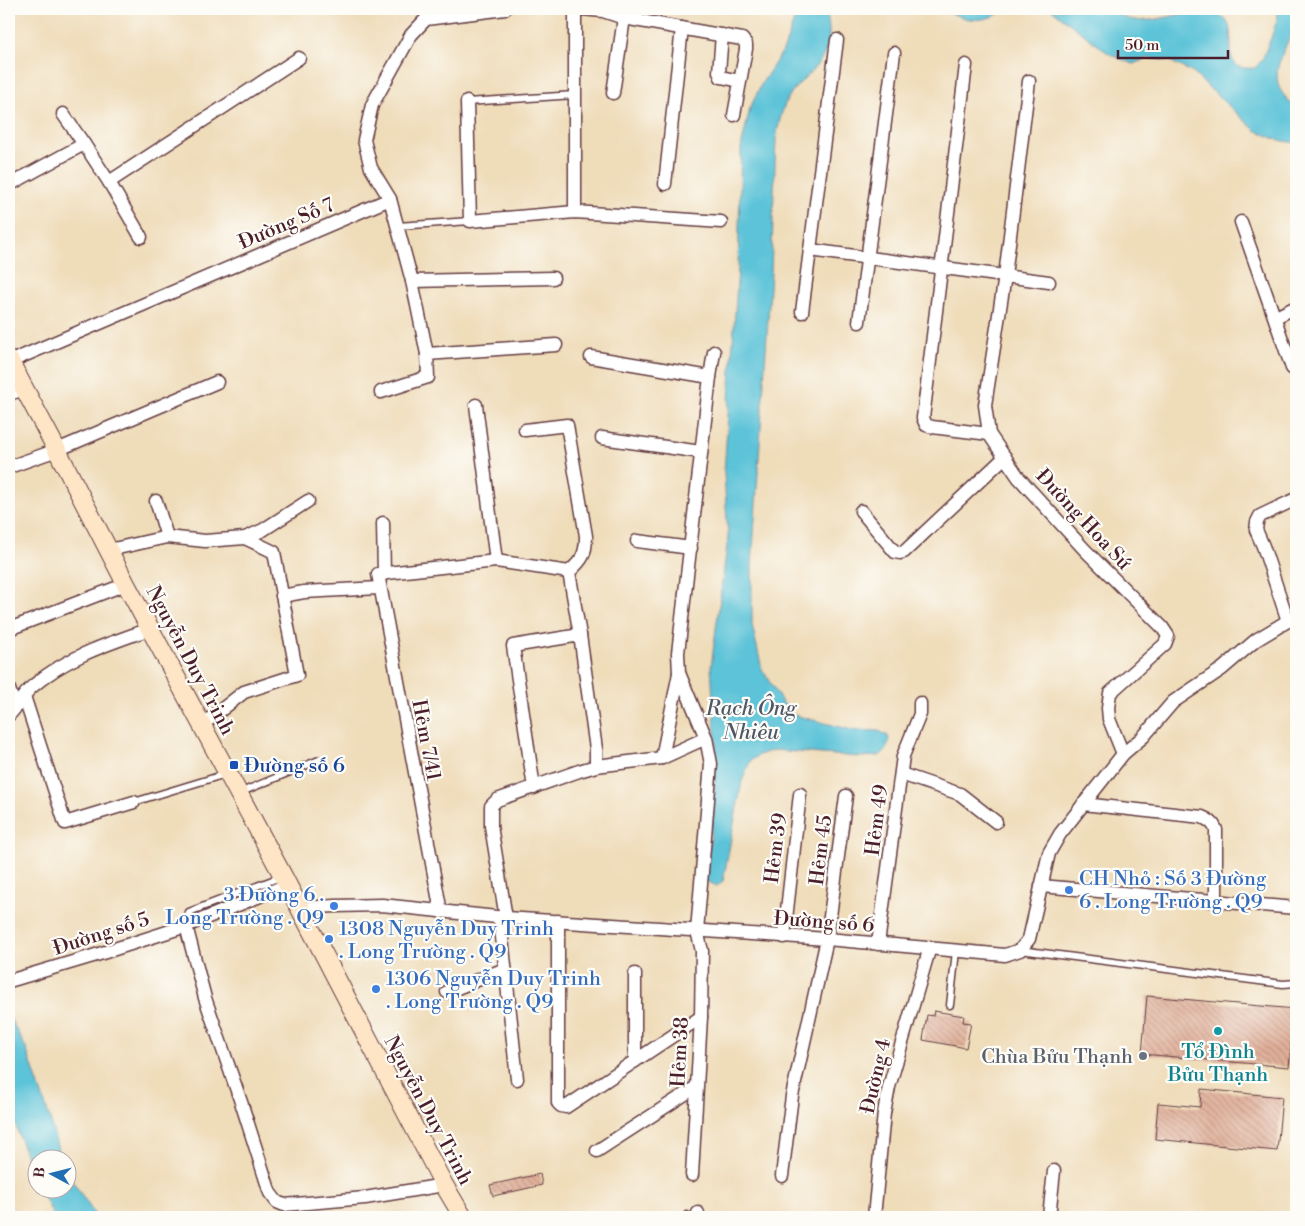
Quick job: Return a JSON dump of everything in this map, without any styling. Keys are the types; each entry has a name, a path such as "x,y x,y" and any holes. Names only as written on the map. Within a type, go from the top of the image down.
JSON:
{"main road":[{"name":"Nguyễn Duy Trinh","path":"9,361 17,391 57,450 126,584 300,908 444,1185 463,1217"}],"street":[{"path":"381,392 428,376 427,354 412,281 398,226 390,199 371,168 364,140 372,105 411,35 426,19 505,9"},
{"path":"575,9 575,212"},
{"path":"582,9 603,11 624,18 742,39 746,44 734,115"},
{"path":"613,93 624,18"},
{"path":"665,184 682,28"},
{"path":"722,35 719,72 721,76 740,81"},
{"path":"802,312 837,40"},
{"path":"859,322 894,53"},
{"path":"109,182 299,58"},
{"path":"966,65 923,418 926,425 932,427 989,434"},
{"name":"Đường Hoa Sứ","path":"1029,81 1005,276 985,404 989,434 1019,478 1085,550 1162,627 1168,636 1165,644 1110,694 1109,719 1124,754"},
{"path":"467,102 470,221 575,212 720,222"},
{"path":"64,114 109,182 141,237"},
{"path":"9,185 84,144"},
{"name":"Đường Số 7","path":"9,361 390,199"},
{"path":"1241,222 1276,317 1292,368 1296,371"},
{"path":"810,250 1048,282"},
{"path":"412,281 553,278"},
{"path":"1276,317 1296,308"},
{"path":"427,354 556,345"},
{"path":"662,758 679,673 678,653 714,352"},
{"path":"591,358 710,377"},
{"path":"9,467 57,450 217,382"},
{"path":"476,405 496,561"},
{"path":"381,574 496,561 569,572 581,562 586,548 586,536 567,426 525,430"},
{"path":"602,438 701,452"},
{"path":"861,511 895,552 900,554 1005,457"},
{"path":"1020,950 1029,939 1049,853 1060,834 1083,804 1124,754 1173,702 1222,669 1256,640 1292,618 1256,530 1260,516 1296,499"},
{"path":"156,501 168,537"},
{"path":"109,550 168,537 205,541 245,538 263,530 308,501"},
{"name":"Hẻm 7/41","path":"383,523 379,588 442,912"},
{"path":"202,725 244,692 296,675 274,552 245,538"},
{"path":"637,541 690,548"},
{"path":"569,572 596,749 596,766"},
{"path":"9,629 126,584"},
{"path":"282,596 304,592 379,588"},
{"path":"12,712 33,686 55,670 98,648 150,629"},
{"path":"534,788 513,646 580,635"},
{"name":"Hẻm 38","path":"679,673 706,738 711,764 697,931 702,951 701,1017 692,1175"},
{"path":"9,689 12,712"},
{"path":"24,696 65,823 134,802"},
{"name":"Hẻm 49","path":"878,944 903,756 920,714 920,703"},
{"path":"517,1079 503,918 491,826 492,806 497,800 580,771 596,766 662,758 706,738"},
{"path":"901,774 960,794 996,822"},
{"name":"Hẻm 39","path":"784,937 800,794"},
{"name":"Hẻm 45","path":"782,1176 792,1096 827,939 846,796"},
{"path":"1083,804 1202,817 1214,825 1216,830 1216,900"},
{"name":"Đường số 5","path":"9,981 188,925 285,881"},
{"path":"1040,886 1296,908"},
{"name":"Đường số 6","path":"300,908 382,905 503,918 827,939 1005,955 1020,950"},
{"path":"558,921 558,1103 561,1106 566,1107 701,1017"},
{"path":"188,925 205,998 270,1192 277,1202 284,1205 365,1198 444,1185"},
{"name":"Đường 4","path":"874,1217 884,1113 889,1087 930,947"},
{"path":"447,992 506,968"},
{"path":"634,974 635,1061"},
{"path":"597,1151 696,1087"},
{"path":"1050,1217 1054,1171"}],"lane":[{"path":"467,102 575,95"},
{"path":"398,226 470,221"},
{"path":"238,793 319,760"},
{"path":"134,802 228,774"},
{"path":"1020,950 1283,984 1296,982"},
{"path":"950,1005 956,951"}],"water":[{"name":"Rạch Ông Nhiêu","path":"798,9 826,9 829,36 824,55 813,70 794,89 785,103 776,138 771,273 752,565 752,625 762,669 782,702 794,715 852,730 879,731 888,736 889,742 885,751 879,756 859,757 774,750 759,755 750,761 742,781 723,881 717,886 706,881 713,813 716,747 711,667 728,538 724,473 738,269 741,148 750,108 762,83 784,49"},
{"path":"943,9 1007,9 990,17 975,20 960,17"},
{"path":"1051,9 1113,9 1123,17 1135,20 1147,20 1201,11 1213,12 1227,22 1230,30 1231,52 1234,63 1245,68 1255,68 1262,60 1271,38 1277,20 1276,9 1295,9 1293,28 1277,74 1281,91 1296,109 1296,143 1278,140 1255,130 1193,73 1170,61 1148,58 1133,64 1123,60 1108,53"},
{"path":"9,1016 26,1048 50,1119 57,1148 28,1148 28,1160 9,1106"},
{"path":"78,1189 97,1217 54,1217 44,1198 78,1198"}],"building":[{"name":"Tổ Đình Bửu Thạnh","path":"1147,996 1295,1009 1289,1067 1142,1054"},
{"path":"934,1011 964,1016 963,1022 971,1023 966,1048 923,1040 927,1015 933,1016"},
{"path":"1201,1089 1282,1097 1277,1151 1155,1139 1158,1103 1200,1107"},
{"path":"540,1174 542,1185 493,1196 490,1185"}],"place":[{"name":"Đường số 6","path":"234,765"},
{"name":"CH Nhỏ : Số 3 Đường 6 . Long Trường . Q9","path":"1069,890"},
{"name":"3 Đường 6 . Long Trường . Q9","path":"334,906"},
{"name":"1308 Nguyễn Duy Trinh . Long Trường . Q9","path":"329,939"},
{"name":"1306 Nguyễn Duy Trinh . Long Trường . Q9","path":"376,989"},
{"name":"Tổ Đình Bửu Thạnh","path":"1218,1031"},
{"name":"Chùa Bửu Thạnh","path":"1143,1056"}]}
